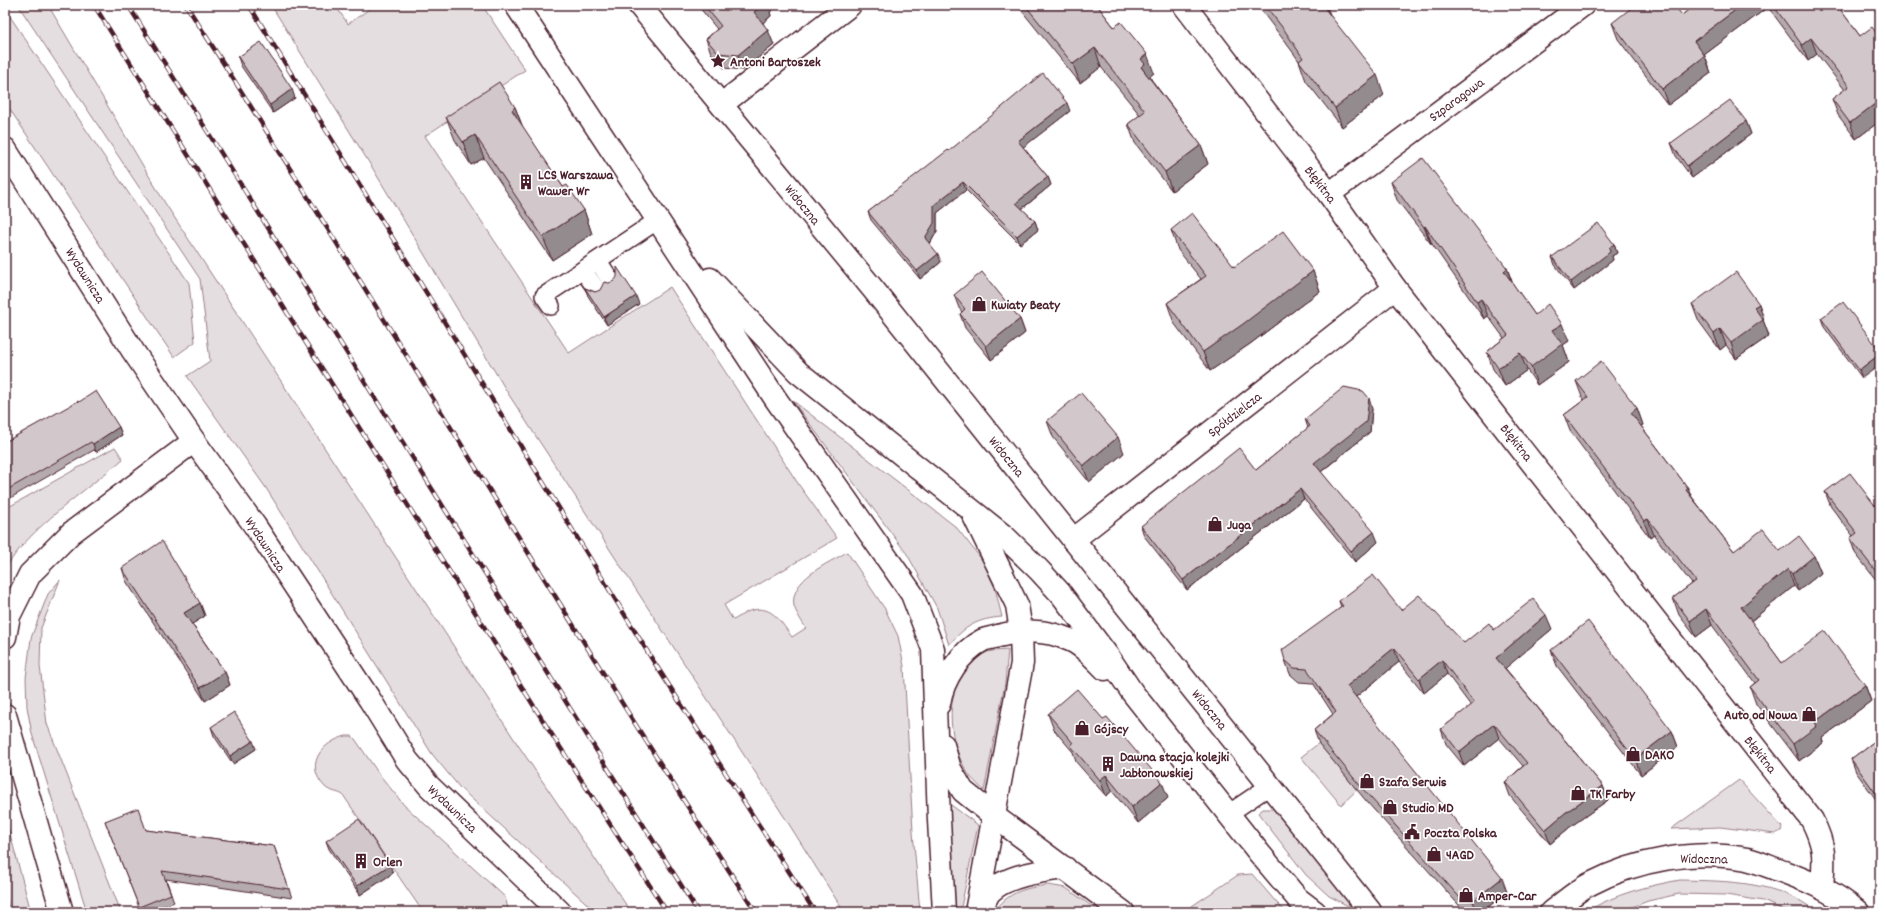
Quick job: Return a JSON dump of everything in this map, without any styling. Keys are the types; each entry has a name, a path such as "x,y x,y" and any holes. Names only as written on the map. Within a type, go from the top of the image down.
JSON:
{"main road":[{"path":"516,5 671,238 775,398 912,594 933,649 944,912"},
{"name":"Widoczna","path":"639,5 873,289 1271,785 1370,911"},
{"path":"722,104 850,5"},
{"name":"Błękitna","path":"1184,5 1329,194 1396,288 1812,820 1822,840 1824,860 1822,888"},
{"name":"Szparagowa","path":"1329,194 1583,5"},
{"name":"Wydawnicza","path":"5,149 133,351 194,441 255,526 370,700 407,760 429,786 560,912"},
{"path":"671,238 798,372 1004,536 1061,594 1107,655 1132,692 1228,814 1298,898 1315,912"},
{"name":"Spółdzielcza","path":"1073,540 1396,288"},
{"path":"5,637 9,616 30,574 71,533 194,441"},
{"path":"970,509 1017,605 1021,631 1022,663 976,912"},
{"path":"1124,912 994,816 963,791 950,769 936,722 940,697 945,682 967,651 983,640 1021,631 1046,632 1071,640 1090,654 1132,692"},
{"path":"5,715 60,909"},
{"name":"Widoczna","path":"1550,912 1590,884 1628,869 1671,858 1711,856 1747,859 1822,888 1842,898 1858,912"},
{"path":"980,912 990,892 1007,881 1035,872 1064,868"}],"lane":[{"path":"551,306 544,296 658,220"},
{"path":"590,265 604,285"},
{"path":"1228,814 1271,785"}],"shaded area":[{"path":"18,5 48,5 165,203 518,745 631,912 596,912 460,788 432,754 266,488 187,376 210,361 200,279"},
{"path":"271,5 335,5 348,24 375,5 482,5 525,70 425,136 569,353 670,287 799,485 837,538 724,605 733,620 750,611 760,609 766,610 781,621 792,637 806,628 794,606 794,596 798,588 812,573 847,552 885,609 898,636 904,666 913,832 920,912 844,912 787,821 509,395 373,169"},
{"path":"5,9 189,283 195,342 174,357 5,102"},
{"path":"792,400 956,527 983,561 995,588 1002,617 978,622 966,628 949,645 937,608 907,554"},
{"path":"115,447 123,459 42,525 27,540 5,570 5,509"},
{"path":"60,580 41,628 40,666 47,724 121,912 87,912 32,734 27,707 26,678 31,638 48,594"},
{"path":"1008,650 1005,683 984,791 968,773 959,755 951,722 952,705 955,689 962,674 973,662 987,652"},
{"path":"346,736 352,736 355,739 379,774 404,805 505,897 509,912 423,912 343,795 326,788 318,778 316,762 318,755 330,743"},
{"path":"1319,743 1357,790 1341,805 1301,757"},
{"path":"1739,780 1782,827 1781,831 1775,834 1720,827 1671,829"},
{"path":"947,802 978,825 960,912 956,912"},
{"path":"1263,809 1273,809 1354,909 1329,896 1306,875 1258,813"},
{"path":"5,819 31,912 10,912 5,893"},
{"path":"1252,874 1286,912 1183,912 1238,875"},
{"path":"1680,880 1734,882 1752,885 1786,894 1817,912 1788,912 1763,901 1726,895 1679,894 1648,901 1619,912 1586,912 1619,896 1655,885"},
{"path":"1048,885 1066,888 1100,912 994,912 999,905 1017,892"}],"building":[{"path":"704,5 762,5 754,12 768,30 738,55 718,53 706,39 721,26"},
{"path":"1025,5 1097,5 1114,27 1121,22 1147,54 1141,59 1145,64 1141,67 1201,145 1165,172 1128,124 1145,111 1095,48 1073,64"},
{"path":"1265,5 1322,5 1377,75 1335,108 1299,61 1303,58"},
{"path":"1635,5 1674,5 1682,15 1695,5 1742,5 1694,41 1705,56 1662,89 1612,23"},
{"path":"1773,5 1837,5 1860,36 1872,27 1880,38 1880,100 1850,123 1832,99 1849,86 1811,38 1802,45"},
{"path":"261,42 292,89 270,105 238,57"},
{"path":"1043,73 1067,103 1018,141 1048,177 1016,203 1035,221 1017,236 963,182 934,205 934,223 925,238 938,254 917,271 868,212 948,150 949,151"},
{"name":"LCS Warszawa Wawer Wr","path":"499,82 515,107 512,110 563,187 567,185 584,210 543,237 475,135 463,142 446,117"},
{"path":"1730,100 1746,121 1687,166 1671,143"},
{"path":"1423,158 1507,268 1504,271 1535,315 1548,304 1562,324 1552,330 1562,344 1531,367 1520,353 1498,368 1487,352 1508,335 1481,299 1477,302 1425,226 1424,227 1391,182"},
{"path":"1192,213 1234,267 1283,231 1313,271 1203,352 1167,303 1206,276 1171,230"},
{"path":"1598,223 1614,244 1609,248 1610,252 1571,282 1552,257"},
{"path":"617,267 636,296 604,317 585,288 595,292 600,290 604,282 609,283 614,281 617,277"},
{"path":"982,272 1020,319 986,346 960,314 965,309 954,295"},
{"path":"1736,272 1759,304 1754,307 1763,320 1731,343 1720,329 1714,334 1692,304"},
{"path":"1843,302 1880,351 1880,354 1859,370 1821,318"},
{"path":"1601,361 1637,408 1631,413 1688,488 1686,490 1734,551 1763,529 1780,551 1799,536 1814,556 1792,574 1788,569 1741,607 1782,663 1825,631 1865,685 1815,722 1817,726 1793,744 1750,687 1759,680 1706,609 1690,621 1673,598 1696,581 1648,519 1644,521 1564,415 1588,397 1576,381"},
{"path":"1344,387 1363,391 1369,398 1366,422 1314,463 1352,509 1353,508 1374,532 1351,551 1300,489 1183,580 1141,526 1239,448 1256,470 1310,426 1305,419"},
{"path":"96,391 119,427 93,444 91,442 5,491 5,442 78,401 79,402"},
{"path":"1081,393 1118,437 1083,466 1047,421"},
{"path":"1850,473 1880,512 1880,570 1877,573 1850,538 1857,533 1825,492"},
{"path":"162,541 200,603 184,613 225,672 200,688 122,568"},
{"path":"1373,575 1401,610 1419,595 1464,643 1489,623 1494,630 1533,599 1546,615 1496,658 1603,786 1565,813 1545,830 1505,782 1527,763 1494,724 1459,752 1441,729 1474,703 1442,660 1419,679 1394,648 1347,686 1502,878 1473,901 1462,900 1362,788 1314,730 1336,712 1307,669 1294,668 1285,660 1282,650 1343,606 1339,601"},
{"path":"1588,621 1672,731 1635,759 1551,650"},
{"name":"Dawna stacja kolejki Jabłonowskiej","path":"1077,689 1103,719 1107,717 1162,782 1132,807 1106,775 1100,780 1071,746 1073,743 1048,714"},
{"path":"234,712 253,741 230,756 211,727"},
{"path":"1880,737 1880,799 1851,759"},
{"path":"138,808 146,830 274,846 289,889 162,871 171,894 139,907 105,821"},
{"name":"Orlen","path":"359,819 390,865 357,886 326,841"}],"railway":[{"path":"94,5 547,727 667,912"},
{"path":"128,5 698,912"},
{"path":"186,5 329,231 683,799 756,912"},
{"path":"249,5 652,659 815,912"}],"place":[{"name":"Antoni Bartoszek","path":"718,61"},
{"name":"LCS Warszawa Wawer Wr","path":"526,182"},
{"name":"Kwiaty Beaty","path":"979,304"},
{"name":"Juga","path":"1215,524"},
{"name":"Auto od Nowa","path":"1809,714"},
{"name":"Gójscy","path":"1082,728"},
{"name":"DAKO","path":"1633,754"},
{"name":"Dawna stacja kolejki Jabłonowskiej","path":"1108,764"},
{"name":"Szafa Serwis","path":"1367,781"},
{"name":"TK Farby","path":"1578,793"},
{"name":"Studio MD","path":"1390,807"},
{"name":"Poczta Polska","path":"1412,832"},
{"name":"4AGD","path":"1434,854"},
{"name":"Orlen","path":"361,861"},
{"name":"Amper-Car","path":"1466,895"}]}
